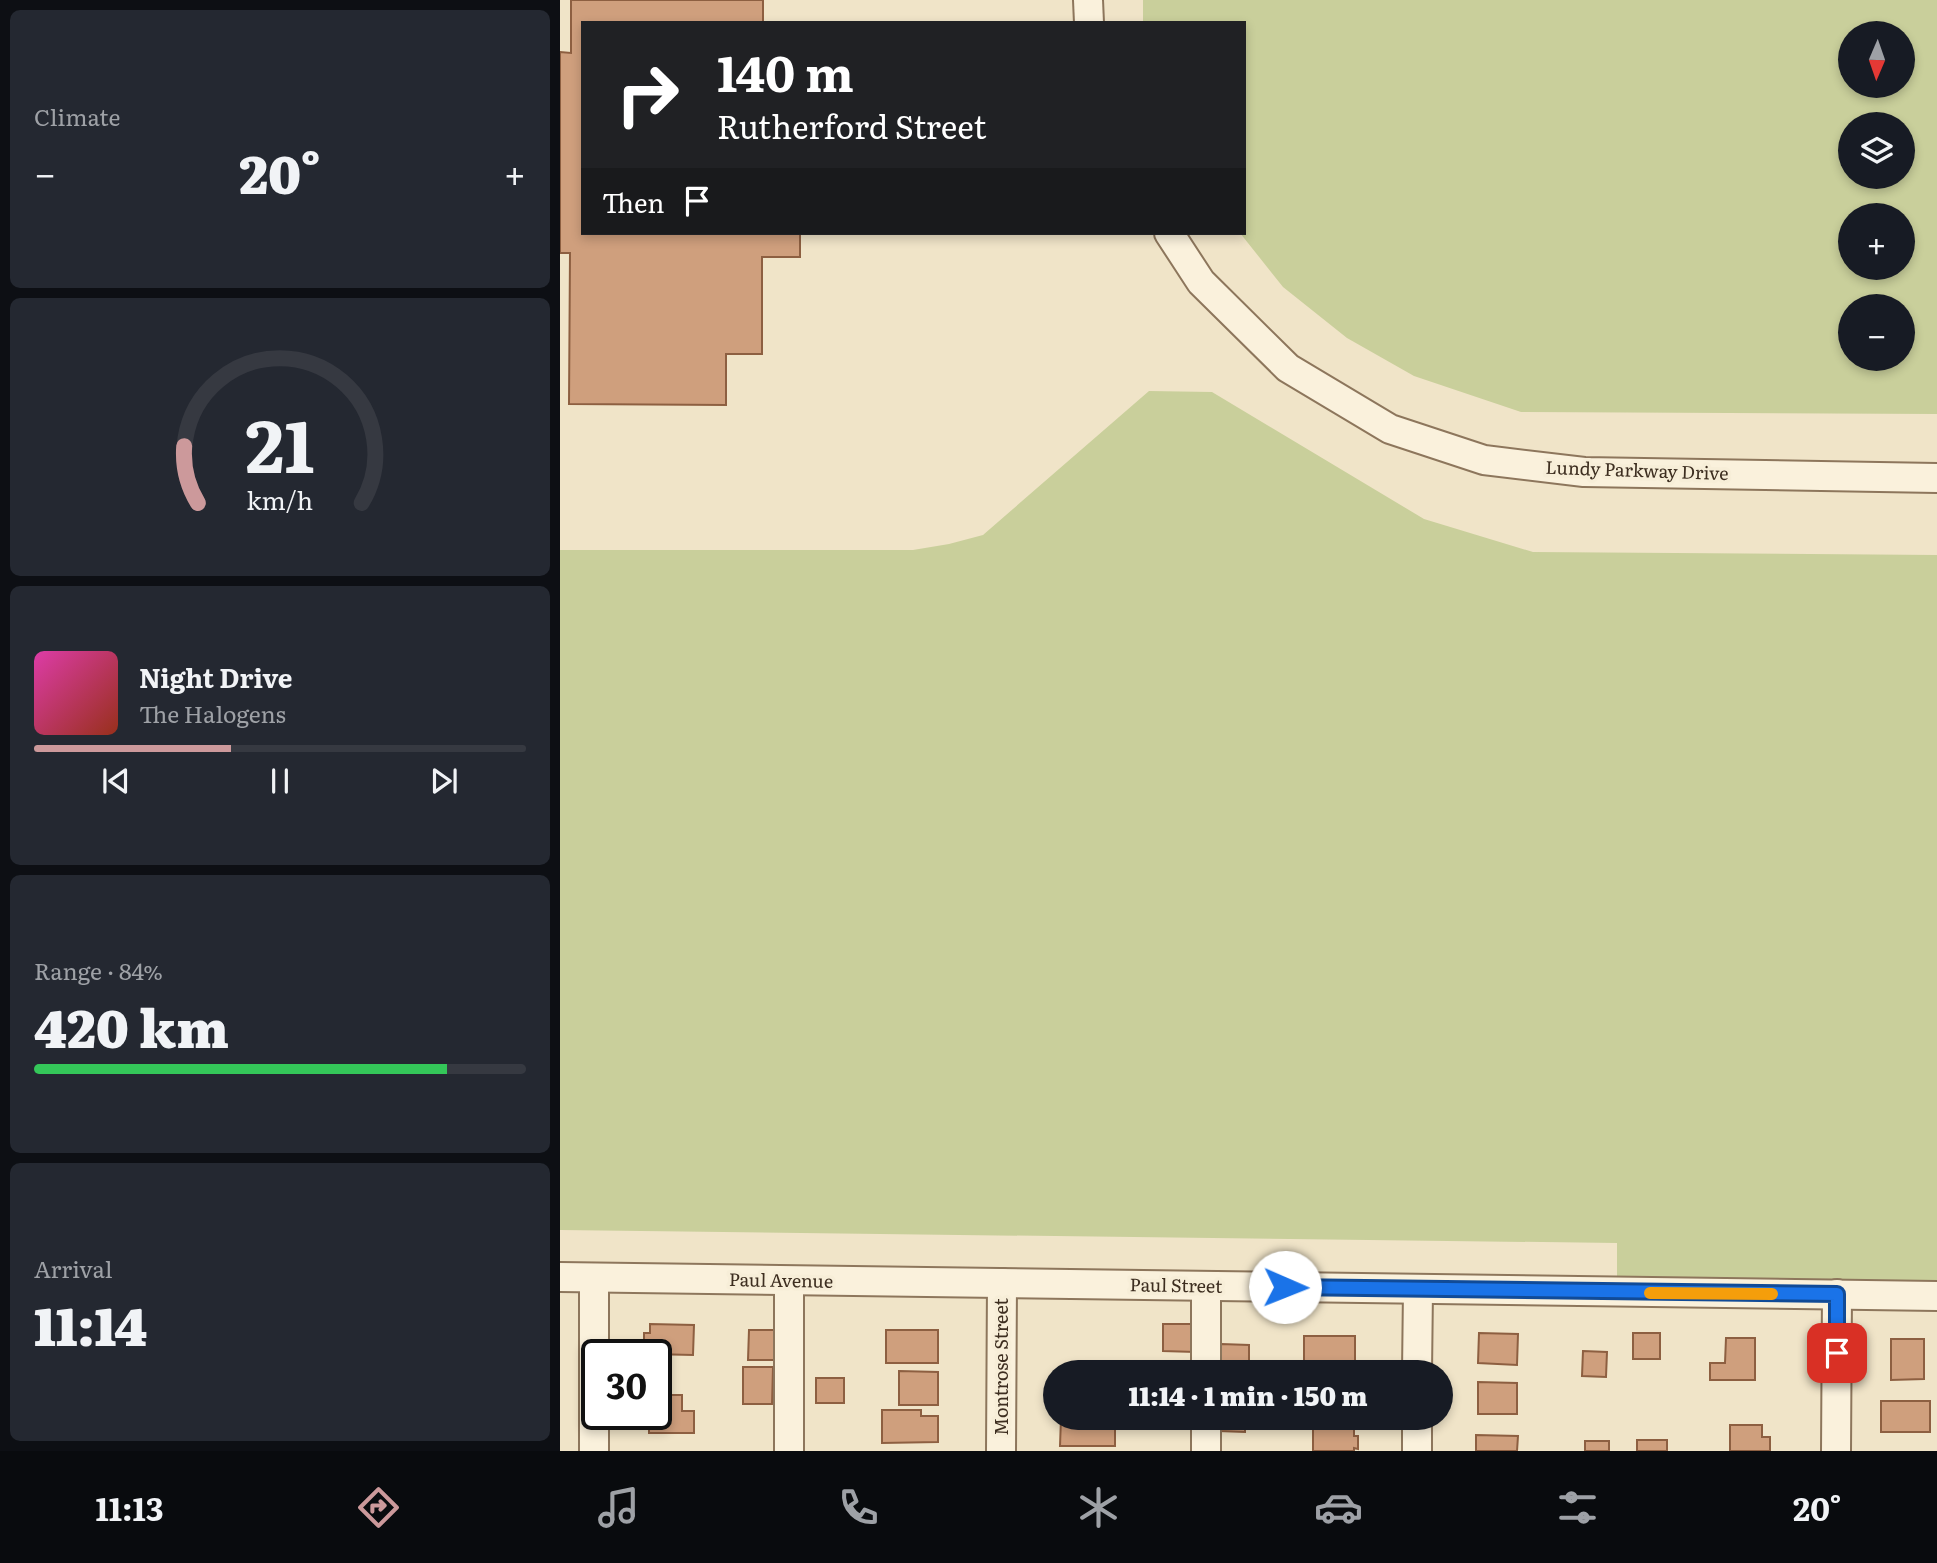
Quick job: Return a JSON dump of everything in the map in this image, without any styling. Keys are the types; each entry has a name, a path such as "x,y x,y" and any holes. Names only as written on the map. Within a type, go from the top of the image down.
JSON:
{"street":[{"path":"1088,0 1090,21"},
{"name":"Lundy Parkway Drive","path":"1170,235 1201,282 1287,368 1390,429 1484,460 1584,472 1937,478"},
{"name":"Paul Avenue","path":"560,1277 1002,1283"},
{"path":"594,1278 594,1451"},
{"path":"789,1281 789,1451"},
{"name":"Paul Street","path":"1002,1283 1937,1296"},
{"name":"Montrose Street","path":"1001,1451 1002,1283"},
{"path":"1206,1286 1206,1360"},
{"path":"1417,1360 1418,1290"},
{"path":"1836,1451 1837,1294"},
{"path":"1206,1430 1206,1451"},
{"path":"1417,1430 1417,1451"}],"green space":[{"path":"1143,0 1937,0 1937,414 1521,412 1414,376 1347,338 1283,287 1242,235 1246,235 1246,21 1143,21"},
{"path":"1149,391 1212,392 1424,519 1533,552 1937,555 1937,1285 1617,1280 1617,1243 560,1230 560,550 913,550 983,535"}],"building":[{"path":"571,0 763,0 763,21 581,21 581,235 800,235 800,257 762,257 762,354 726,354 726,405 569,404 570,253 560,253 560,52 571,53"},
{"path":"650,1324 694,1325 693,1355 672,1355 672,1339 644,1339 644,1333 650,1333"},
{"path":"1163,1324 1195,1324 1195,1352 1163,1351"},
{"path":"749,1330 775,1330 775,1360 748,1360"},
{"path":"886,1330 938,1330 938,1363 886,1363"},
{"path":"1479,1333 1518,1334 1517,1365 1478,1363"},
{"path":"1633,1333 1660,1333 1660,1359 1633,1359"},
{"path":"1304,1336 1355,1336 1355,1360 1304,1360"},
{"path":"1726,1338 1755,1338 1755,1380 1710,1380 1710,1363 1725,1363"},
{"path":"1891,1339 1924,1339 1924,1379 1891,1380"},
{"path":"1221,1344 1249,1345 1249,1360 1221,1360"},
{"path":"1583,1351 1607,1352 1606,1377 1582,1376"},
{"path":"743,1367 773,1367 772,1404 743,1404"},
{"path":"899,1371 938,1372 938,1405 899,1405"},
{"path":"816,1378 844,1378 844,1403 816,1403"},
{"path":"1478,1382 1517,1383 1517,1414 1478,1414"},
{"path":"672,1395 682,1395 682,1411 694,1411 694,1433 649,1433 649,1430 672,1430"},
{"path":"1881,1401 1930,1401 1930,1432 1881,1432"},
{"path":"882,1410 921,1410 921,1416 938,1416 938,1442 882,1443"},
{"path":"1730,1425 1762,1425 1762,1437 1770,1437 1770,1451 1730,1451"},
{"path":"1061,1430 1115,1430 1115,1446 1060,1446"},
{"path":"1245,1430 1245,1432 1219,1431"},
{"path":"1313,1430 1354,1430 1354,1436 1358,1436 1358,1449 1354,1448 1354,1451 1313,1451"},
{"path":"1476,1435 1518,1436 1517,1451 1476,1451"},
{"path":"1637,1440 1667,1440 1667,1451 1637,1451"},
{"path":"1585,1441 1609,1441 1609,1451 1585,1451"}],"slow traffic":[{"path":"1650,1293 1772,1294"}],"route":[{"path":"1285,1287 1837,1294 1837,1353"}]}
